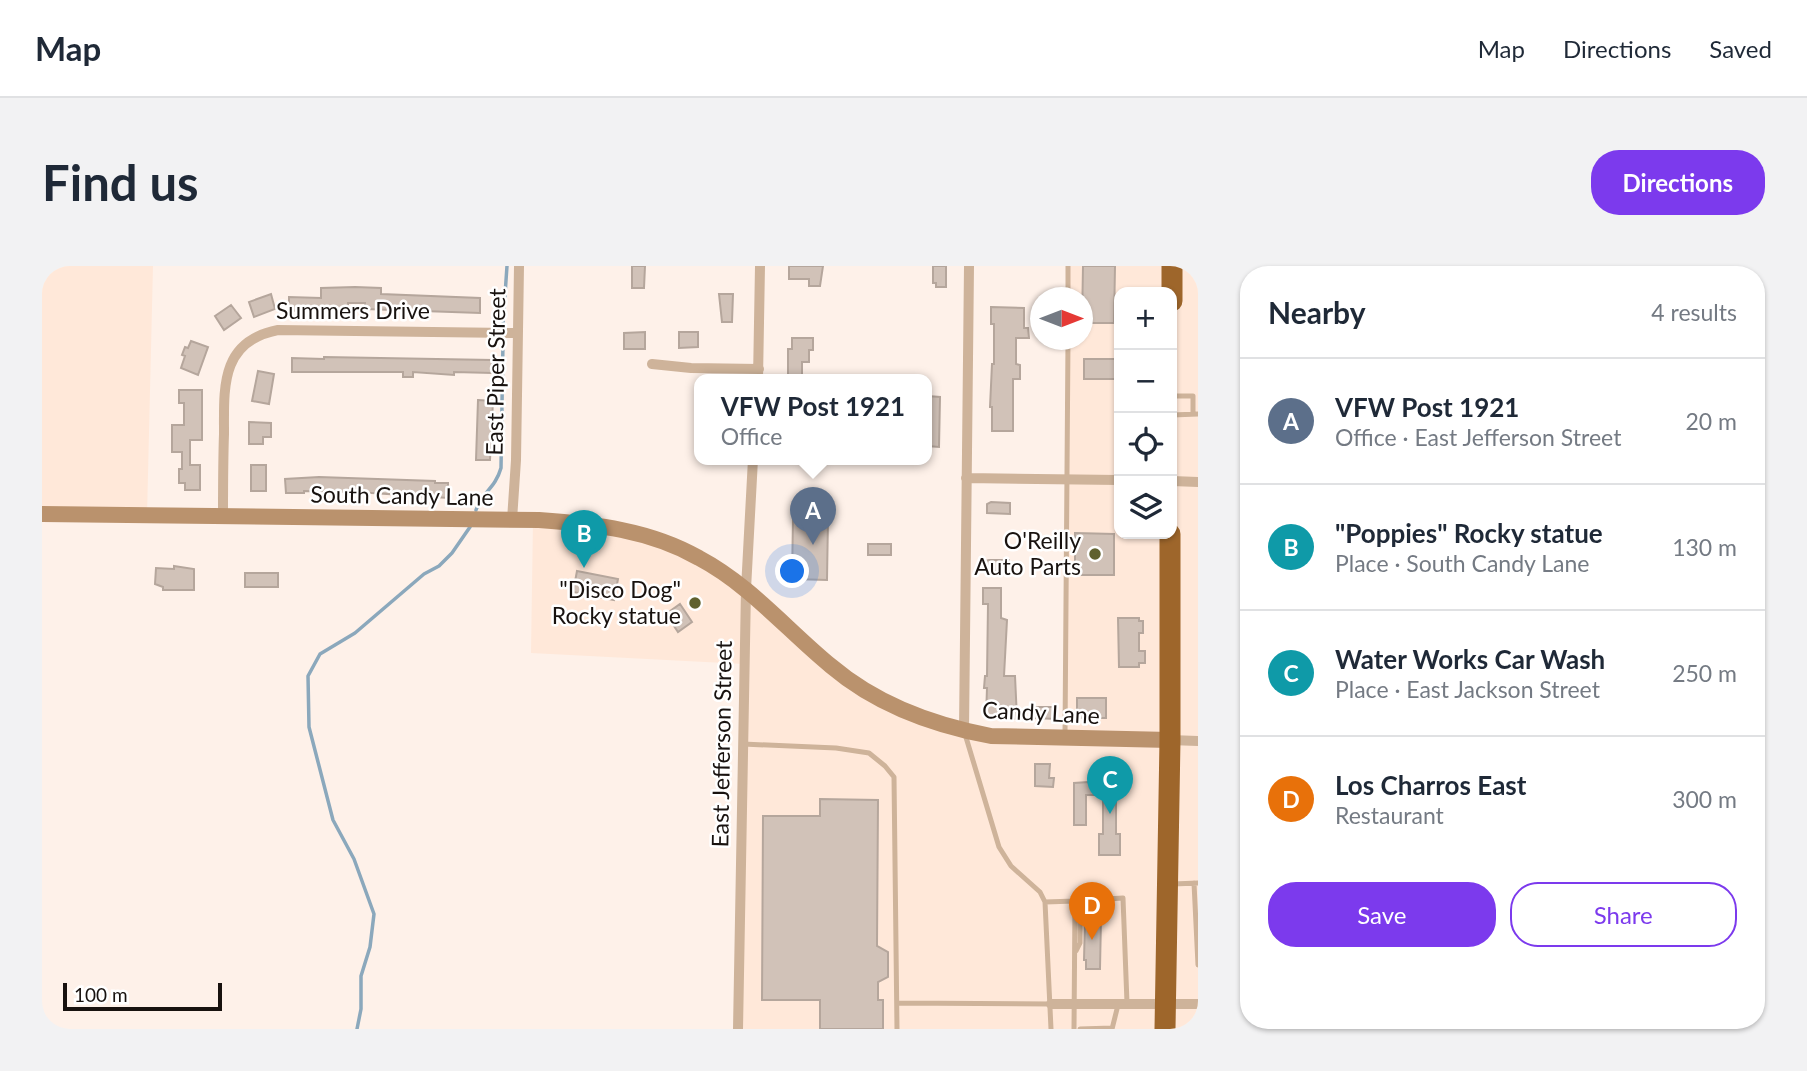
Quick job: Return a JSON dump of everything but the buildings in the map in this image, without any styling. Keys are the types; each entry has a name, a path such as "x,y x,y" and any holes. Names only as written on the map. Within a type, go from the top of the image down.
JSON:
{"highway":[{"path":"1172,266 1172,287"},
{"path":"1165,1029 1170,539"}],"main road":[{"name":"South Candy Lane","path":"42,514 512,520 594,524 631,531 691,553 746,589"},
{"name":"Candy Lane","path":"746,589 831,667 853,684 899,709 964,731 1004,737 1170,740"}],"street":[{"name":"East Piper Street","path":"512,520 516,460 519,266"},
{"path":"652,364 758,374 760,266"},
{"path":"964,731 970,266"},
{"name":"Summers Drive","path":"223,517 224,385 232,361 241,348 254,338 278,330 517,333"},
{"name":"East Jefferson Street","path":"737,1029 746,589 753,465"},
{"path":"966,478 1114,480"},
{"path":"1177,481 1198,482"},
{"path":"1170,740 1198,741"},
{"path":"1051,1003 1198,1004"}],"lane":[{"path":"1068,266 1068,287"},
{"path":"1065,738 1068,350"},
{"path":"1177,396 1193,396 1196,414 1177,415"},
{"path":"964,731 999,847 1011,866 1040,892 1045,902 1051,1029"},
{"path":"743,744 836,748 870,753 894,777 897,1029"},
{"path":"1167,884 1196,883 1198,965"},
{"path":"1045,902 1123,898 1122,1003 1112,1029 1080,1029"},
{"path":"1074,956 1080,943 1080,910 1094,906 1102,899"},
{"path":"1073,1029 1074,901"},
{"path":"897,1003 1051,1003"}],"shaded area":[{"path":"42,266 153,266 147,516 42,514"},
{"path":"1068,266 1198,266 1198,1029 740,1029 744,664 531,653 533,520 682,549 853,683 964,731 1064,738 1068,350 1093,350 1093,287 1068,287"}],"waterway":[{"path":"503,324 507,266"},
{"path":"476,510 501,468 503,341"},
{"path":"357,1029 361,1009 361,976 370,947 374,914 354,859 333,820 309,727 308,676 320,654 355,633 424,574 439,566 470,527"}],"place":[{"name":"VFW Post 1921","path":"813,545"},
{"name":"O'Reilly Auto Parts","path":"1095,554"},
{"name":"\"Poppies\" Rocky statue","path":"584,568"},
{"name":"\"Disco Dog\" Rocky statue","path":"695,603"},
{"name":"Water Works Car Wash","path":"1110,814"},
{"name":"Los Charros East","path":"1092,940"}]}
